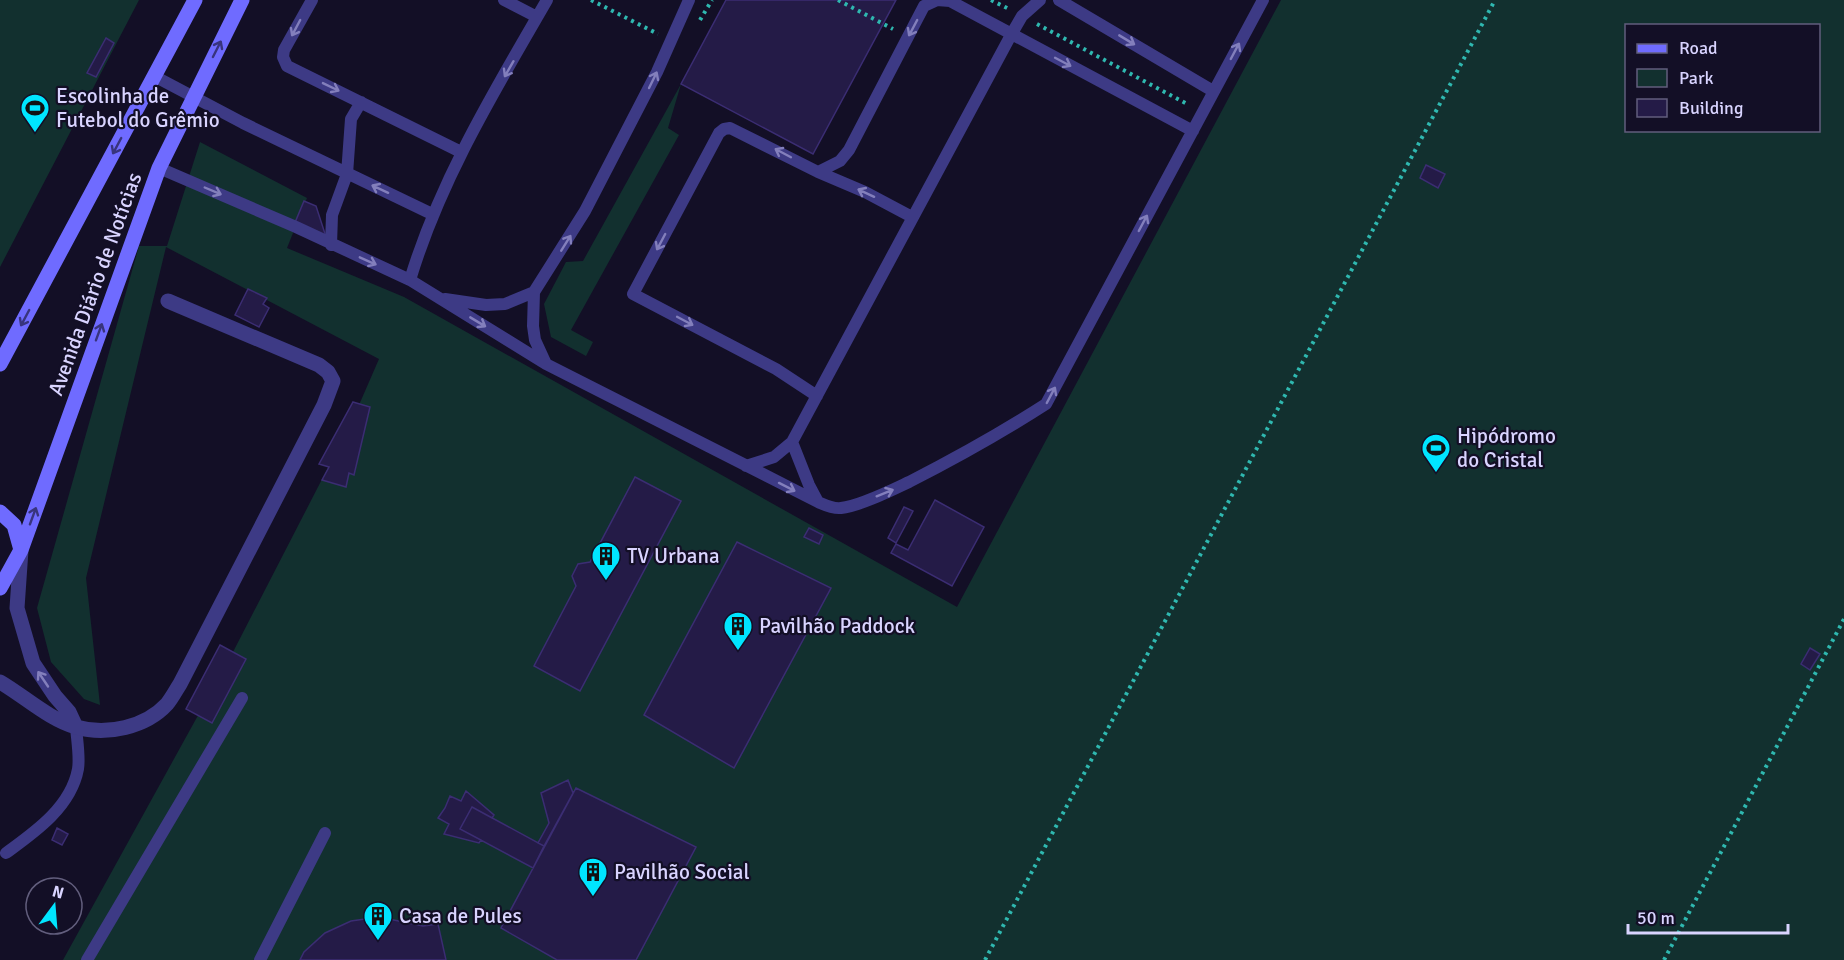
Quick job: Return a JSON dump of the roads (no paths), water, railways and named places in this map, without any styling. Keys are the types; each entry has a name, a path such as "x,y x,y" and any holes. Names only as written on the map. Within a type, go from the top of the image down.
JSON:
{"main road":[{"name":"Avenida Diário de Notícias","path":"0,364 195,0"},
{"name":"Avenida Diário de Notícias","path":"0,588 21,550 159,168 242,0"},
{"path":"0,512 14,525 21,550"}],"street":[{"path":"0,682 44,711 76,727 104,731 132,726 152,717 168,703 324,405 333,381 328,372 319,365 168,301"},
{"path":"21,550 17,609 33,663 55,696 69,712 76,727"}],"lane":[{"path":"312,0 282,57 286,66 461,152"},
{"path":"504,0 537,17"},
{"path":"410,280 432,214 461,152 547,0"},
{"path":"546,364 535,340 534,292 585,211 652,82 689,0"},
{"path":"818,172 840,161 849,150 924,6 937,0 950,1 1192,131"},
{"path":"746,466 774,457 792,442 1011,34 1022,16 1040,0"},
{"path":"1059,0 1214,91"},
{"path":"159,168 296,227 410,280 546,364 818,502 829,507 840,508 885,494 994,437 1046,404 1263,0"},
{"path":"154,76 347,174 432,214"},
{"path":"331,245 332,215 347,174 351,119 361,102"},
{"path":"817,396 776,369 633,294 719,133 724,129 730,128 818,172 865,192 912,217"},
{"path":"439,298 486,305 505,304 534,292"},
{"path":"792,442 818,502"},
{"path":"87,960 242,698"},
{"path":"6,854 39,829 68,795 78,769 76,727"},
{"path":"260,960 325,833"}],"place":[{"name":"Escolinha de Futebol do Grêmio","path":"35,134"},
{"name":"Hipódromo do Cristal","path":"1436,474"},
{"name":"TV Urbana","path":"606,582"},
{"name":"Pavilhão Paddock","path":"738,652"},
{"name":"Pavilhão Social","path":"593,898"},
{"name":"Casa de Pules","path":"378,942"}]}
